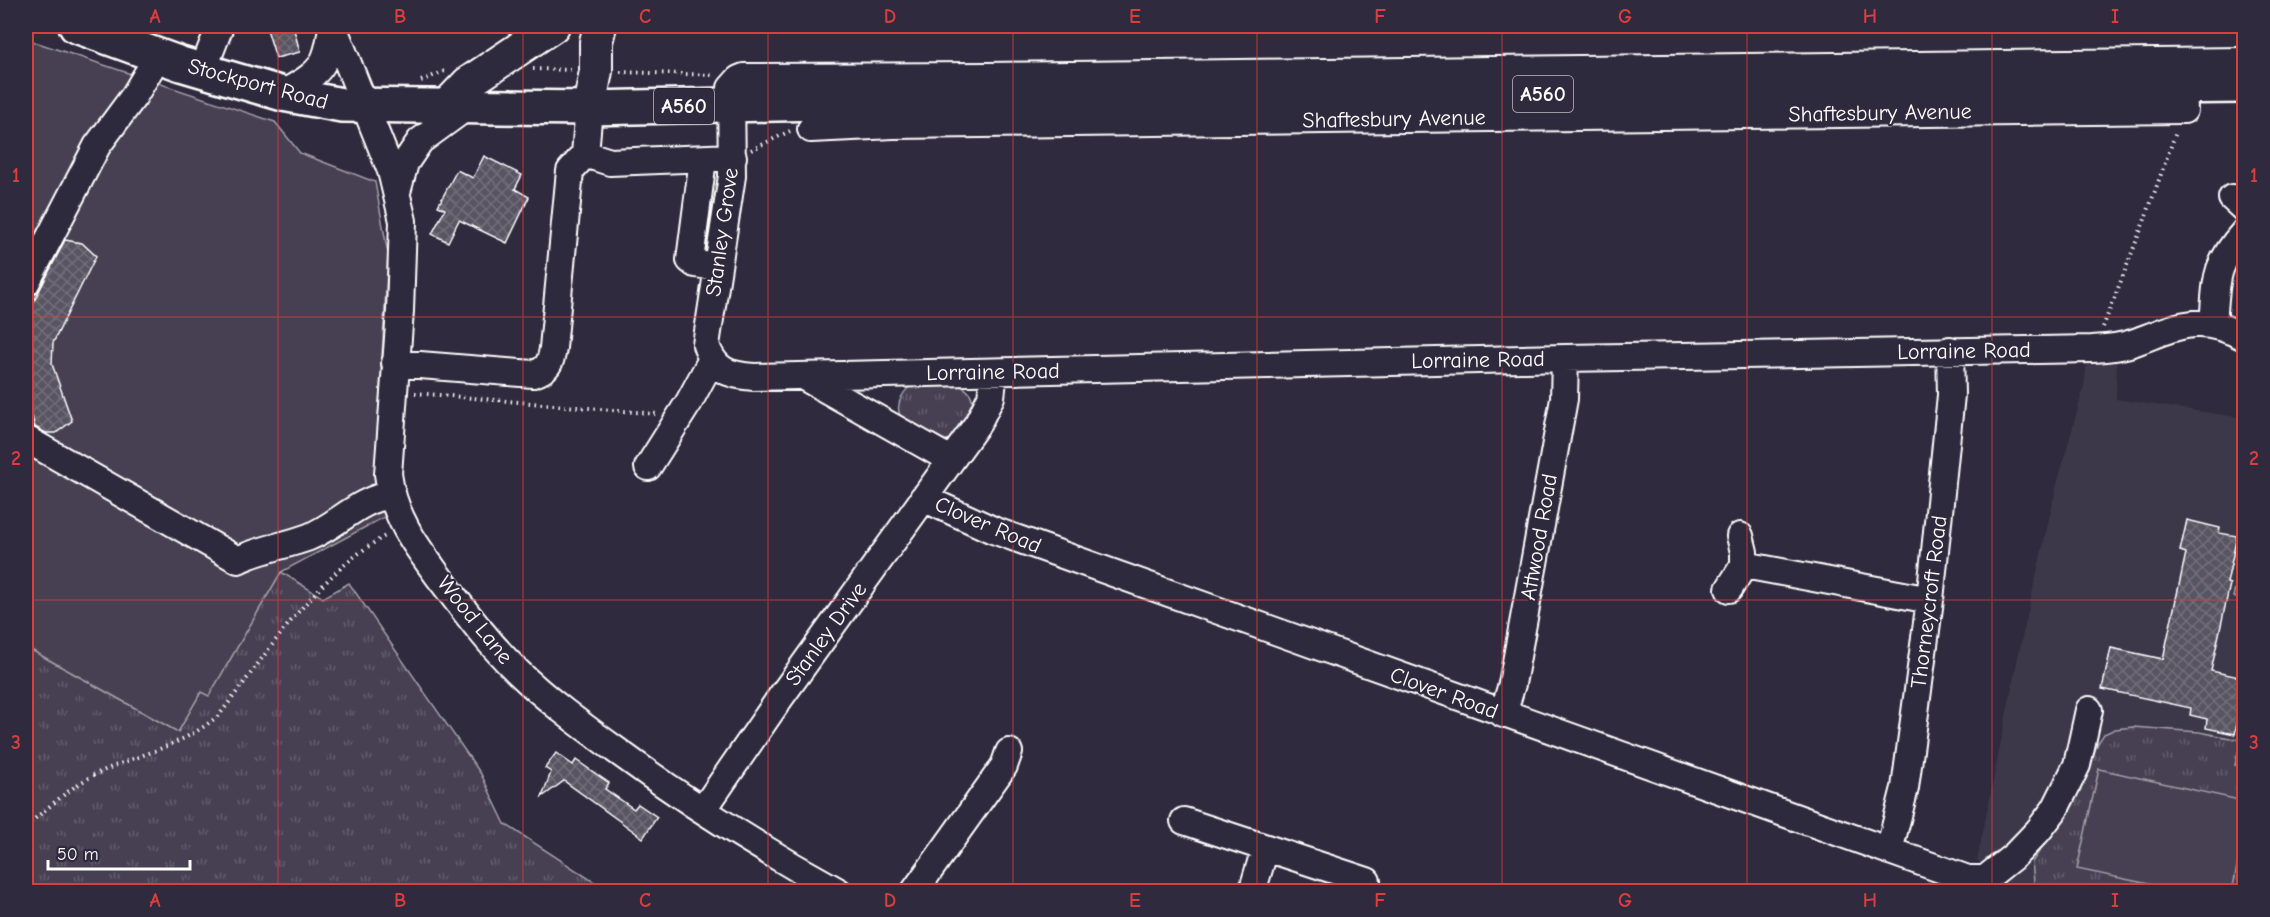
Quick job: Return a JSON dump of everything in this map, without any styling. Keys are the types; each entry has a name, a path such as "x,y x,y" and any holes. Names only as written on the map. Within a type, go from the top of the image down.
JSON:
{"highway":[{"name":"Stockport Road","path":"76,26 203,70 283,94 330,103 589,108"},
{"name":"Shaftesbury Avenue","path":"589,108 734,92 816,108 869,114 1943,77 2183,98 2244,86"}],"main road":[{"path":"458,105 468,83 553,26"},
{"path":"589,108 596,71 596,42 600,26"}],"street":[{"path":"203,70 220,26"},
{"path":"283,94 308,79 327,59 333,26"},
{"name":"Wood Lane","path":"333,26 392,171 403,221 388,465 391,495 403,526 470,618 518,672 550,700 649,774 703,810 838,891"},
{"path":"26,283 97,146 134,96 158,56"},
{"name":"Shaftesbury Avenue","path":"816,108 1943,77 2244,61"},
{"name":"Stanley Grove","path":"712,359 706,345 706,338 732,176 734,92"},
{"name":"Shaftesbury Avenue","path":"869,114 2183,98"},
{"name":"Wood Lane","path":"397,192 405,163 420,141 458,105"},
{"path":"396,363 533,374 548,366 552,360 554,348 570,171 585,154 589,108"},
{"path":"585,154 610,162 733,157"},
{"path":"703,159 690,260 695,264 717,267"},
{"path":"2213,324 2218,270 2223,259 2244,232"},
{"name":"Lorraine Road","path":"712,359 724,371 741,376 802,376 1565,358 2092,349 2127,344 2174,326 2213,324 2244,337"},
{"name":"Thorneycroft Road","path":"1889,851 1905,788 1930,600 1952,395 1950,350"},
{"name":"Attwood Road","path":"1503,714 1512,684 1564,399 1565,358"},
{"path":"648,467 712,359"},
{"name":"Stanley Drive","path":"703,810 986,408 994,387 994,372"},
{"path":"802,376 951,460"},
{"path":"26,439 238,560 309,537 356,507 380,496 391,495"},
{"name":"Clover Road","path":"923,498 993,530 1889,851 1966,885"},
{"path":"1729,589 1744,565 1740,536"},
{"path":"1744,565 1930,600"},
{"path":"1966,885 1985,879 2022,847 2038,831 2055,808 2077,765 2089,710"},
{"path":"914,891 1004,766 1009,752"},
{"path":"1184,821 1367,881"},
{"path":"1252,891 1265,849"}],"path":[{"path":"623,72 724,75 734,92"},
{"path":"2092,349 2102,331 2145,219 2183,98"},
{"path":"733,157 757,148 788,131 816,108"},
{"path":"393,391 657,414 678,418"},
{"path":"26,826 77,785 93,776 175,743 204,728 220,714 301,609 319,590 348,562 376,541 403,526"}],"shaded area":[{"path":"2117,359 2116,399 2244,418 2244,891 1984,891 1992,866 1977,861 2020,647 2056,488 2084,386 2087,360"}],"green space":[{"path":"26,39 275,122 300,153 375,182 388,254 376,456 376,473 386,516 281,572 209,696 201,692 178,732 26,647"},
{"path":"953,383 964,388 970,394 972,401 964,424 953,439 944,440 933,437 909,425 901,417 900,402 904,392 912,385"},
{"path":"2240,566 2244,567 2244,600 2233,597"},
{"path":"281,572 323,598 349,583 481,774 505,824 608,891 26,891 26,647 178,732 201,692 209,695"},
{"path":"2133,727 2199,732 2241,740 2235,765 2244,768 2244,891 2035,891 2032,862 2077,796 2098,743 2104,734 2115,729"},
{"path":"2099,769 2244,801 2244,833 2232,891 2182,891 2077,869"}],"building":[{"path":"266,26 293,26 300,52 276,58"},
{"path":"484,156 522,175 515,189 529,197 507,243 459,220 448,242 432,234 445,209 438,206 457,170 473,178"},
{"path":"65,240 82,243 96,256 53,343 52,364 72,421 56,433 46,433 35,427 26,398 26,317"},
{"path":"2187,520 2220,528 2219,533 2237,536 2227,583 2230,584 2211,671 2244,678 2235,734 2206,728 2207,719 2190,715 2191,708 2102,689 2111,648 2163,659 2186,553 2180,551"},
{"path":"556,753 573,765 576,760 609,783 605,789 634,809 638,804 657,817 643,838 564,781 542,797 551,772 545,768"}]}
